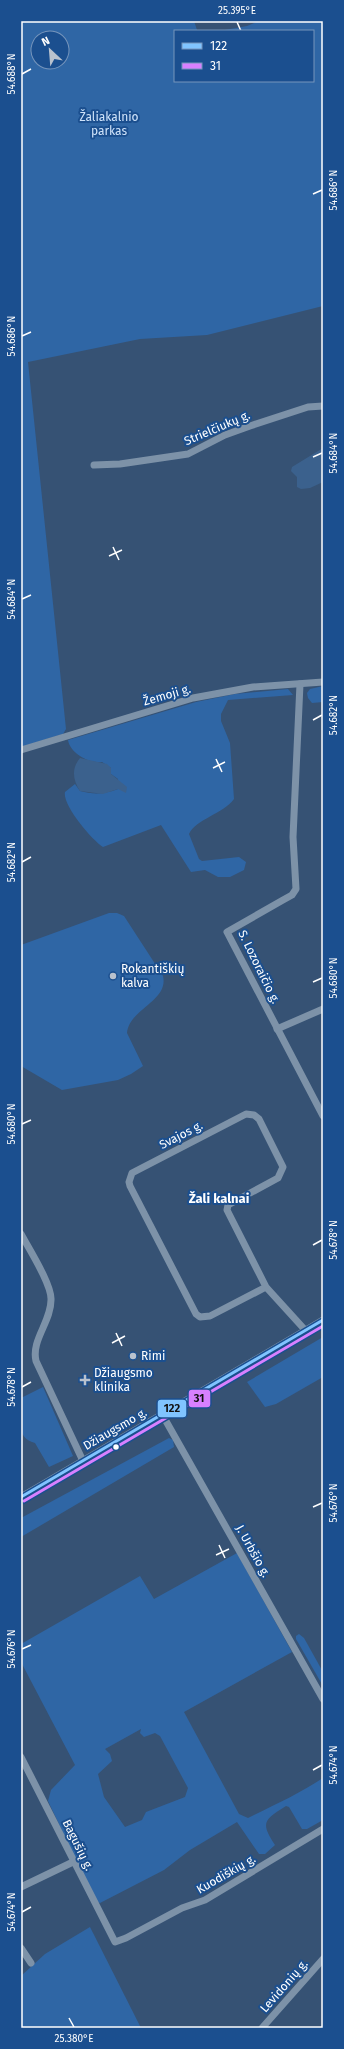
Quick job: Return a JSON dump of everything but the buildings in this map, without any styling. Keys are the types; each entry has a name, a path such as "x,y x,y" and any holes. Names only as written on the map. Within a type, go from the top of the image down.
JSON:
{"street":[{"name":"Strielčiukų g.","path":"94,465 120,464 188,454 225,435 250,426 308,407 323,406"},
{"name":"Žemoji g.","path":"21,750 193,698 253,687 323,682"},
{"name":"S. Lozoraičio g.","path":"300,684 293,838 296,889 292,895 228,932 323,1116"},
{"path":"277,1029 323,1009"},
{"name":"Svajos g.","path":"266,1287 210,1316 200,1317 196,1314 130,1186 129,1182 132,1173 246,1114 254,1115 259,1119 283,1167 283,1170 278,1178 228,1205 227,1210 266,1287 306,1330"},
{"path":"21,1234 51,1295 50,1309 35,1348 36,1361 83,1461"},
{"name":"Džiaugsmo g.","path":"21,1497 323,1320"},
{"name":"J. Urbšio g.","path":"162,1414 323,1699"},
{"name":"Bagušių g.","path":"21,1757 73,1862 115,1942"},
{"name":"Kuodiškių g.","path":"115,1942 126,1938 182,1908 205,1900 323,1829"},
{"path":"21,1887 73,1862"},
{"path":"21,1948 31,1963"},
{"name":"Levidonių g.","path":"262,2028 323,1959"}],"green space":[{"name":"Žaliakalnio parkas","path":"21,21 194,21 197,30 174,30 174,82 314,82 314,30 225,30 247,26 259,21 323,21 323,306 207,335 140,339 28,362 66,729 63,734 21,747"},
{"path":"323,686 323,702 312,703 308,698 307,693 310,689"},
{"path":"288,689 293,695 228,700 221,714 221,721 230,743 234,799 223,809 197,824 189,834 199,859 202,861 239,857 246,862 244,870 230,877 218,877 205,870 191,872 161,825 103,847 85,830 68,805 65,798 65,792 75,784 80,791 104,793 118,789 118,779 111,774 111,768 102,762 91,761 81,757 72,749 68,740 196,702 235,694"},
{"path":"109,913 117,913 124,916 163,976 163,985 160,992 155,999 134,1017 129,1025 127,1033 143,1066 118,1080 62,1090 21,1066 21,945"},
{"path":"323,1337 323,1377 276,1404 265,1407 247,1382"},
{"path":"43,1387 73,1456 49,1467 35,1443 28,1440 24,1436 20,1425 21,1398"},
{"path":"169,1438 173,1440 174,1447 21,1537 21,1518"},
{"path":"237,1553 292,1652 184,1712 239,1814 248,1818 296,1794 323,1778 323,1820 307,1829 302,1829 289,1807 286,1806 269,1818 267,1822 267,1831 275,1845 265,1854 259,1854 237,1822 190,1850 164,1870 100,1903 96,1902 48,1801 51,1790 75,1765 21,1662 21,1644 140,1576 154,1599","holes":["141,1729 140,1733 144,1737 155,1733 160,1736 188,1788 185,1797 146,1812 142,1820 125,1827 104,1797 98,1774 112,1761 110,1754 105,1749"]},
{"path":"299,1634 304,1638 323,1672 323,1686 296,1639 296,1636"},
{"path":"90,1927 141,2028 21,2028 21,1976 45,1954"}],"shaded area":[{"path":"323,448 323,482 310,488 301,489 297,487 297,477 291,471 292,467"},
{"path":"80,758 107,764 111,768 111,774 127,787 126,793 118,789 103,794 80,791 76,783 74,770"}],"transit line":[{"name":"122","path":"21,1497 323,1320"},
{"name":"31","path":"24,1501 323,1326"}],"place":[{"name":"Rokantiškių kalva","path":"113,976"},
{"name":"Rimi","path":"133,1356"},
{"name":"Džiaugsmo klinika","path":"85,1380"}],"district":[{"name":"Žali kalnai","path":"219,1198"}]}
